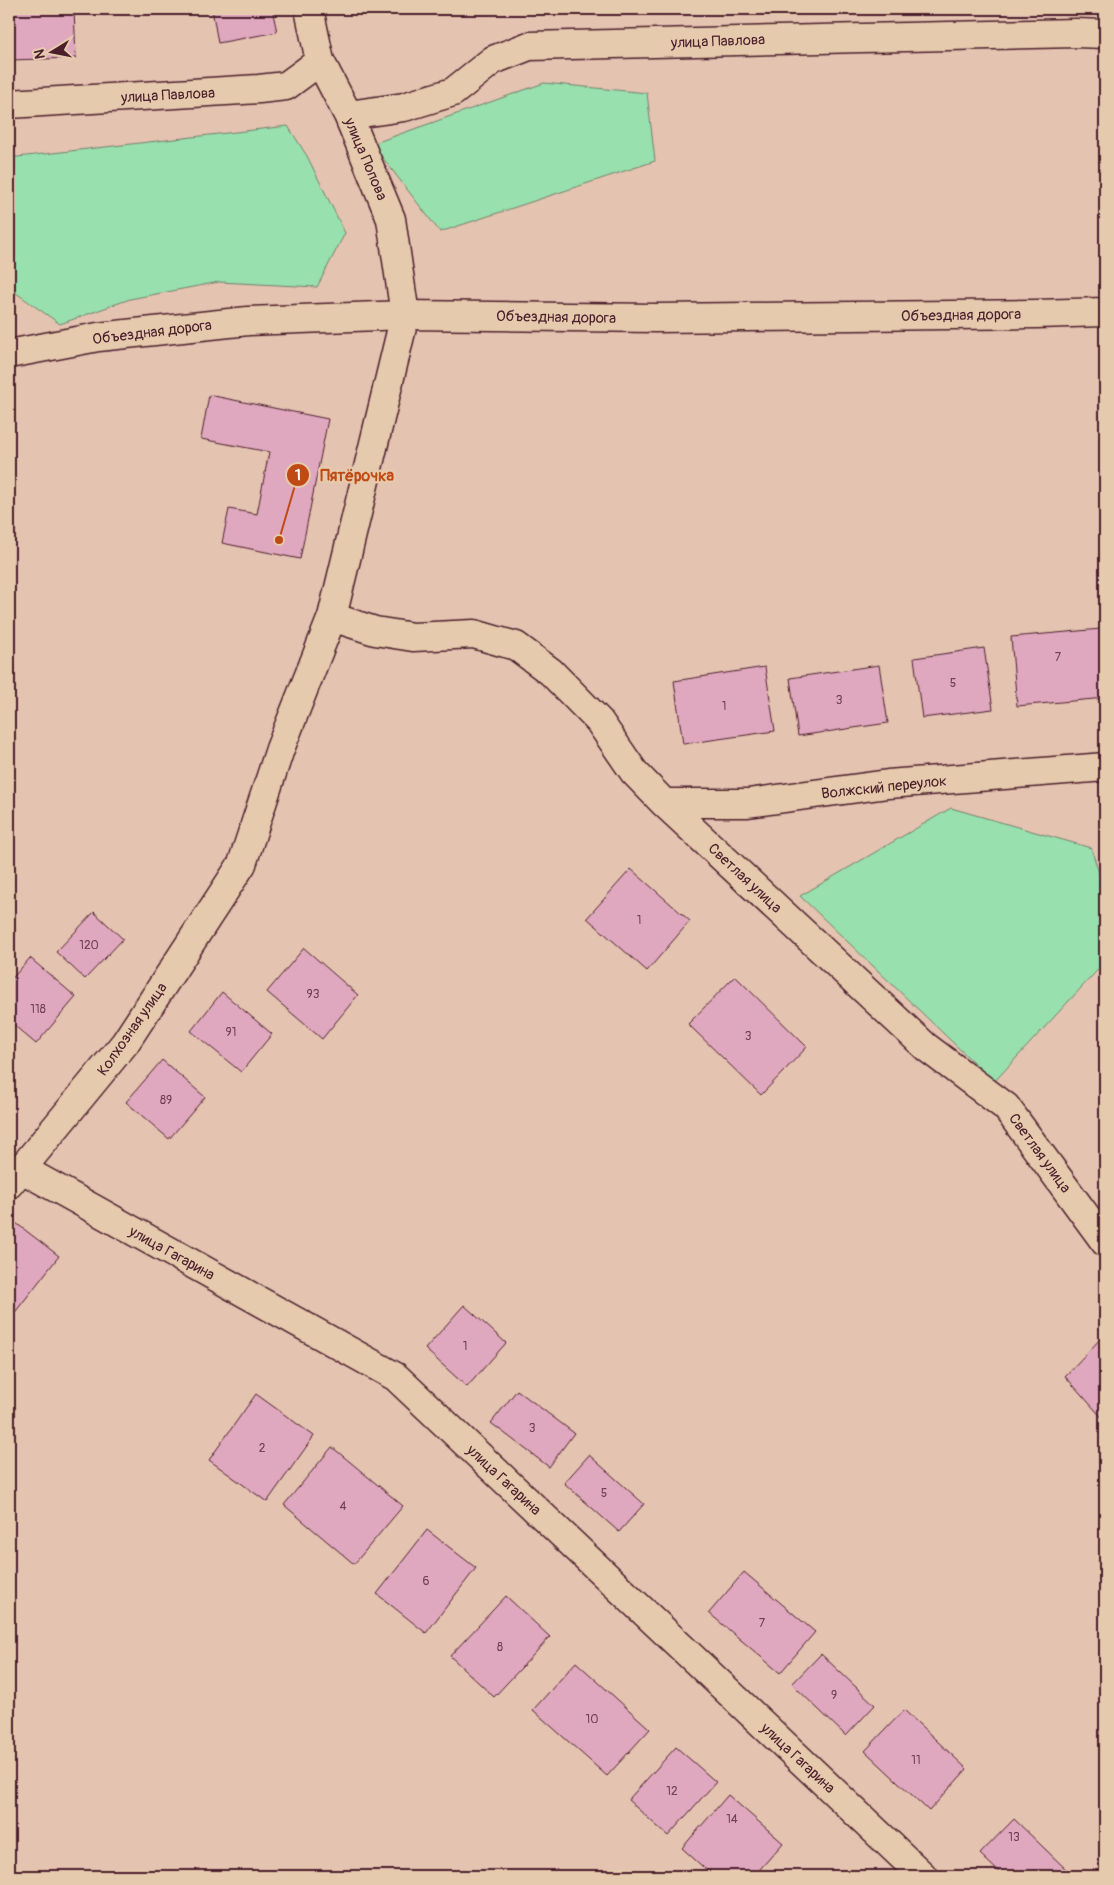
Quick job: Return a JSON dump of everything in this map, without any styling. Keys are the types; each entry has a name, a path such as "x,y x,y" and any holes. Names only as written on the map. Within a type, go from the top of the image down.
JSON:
{"street":[{"name":"улица Попова","path":"309,9 320,61 348,114 391,220 405,315"},
{"name":"улица Павлова","path":"348,114 404,107 453,92 493,60 529,46 1076,32 1105,34"},
{"name":"улица Павлова","path":"9,104 286,86 320,61"},
{"name":"Объездная дорога","path":"9,354 98,337 248,321 405,315 656,318 1105,312"},
{"name":"Колхозная улица","path":"15,1177 125,1044 242,864 280,749 332,617 405,315"},
{"name":"Светлая улица","path":"332,617 375,630 412,637 474,634 516,646 551,672 599,721 634,772 664,802 926,1047 1006,1107 1105,1242"},
{"name":"Волжский переулок","path":"664,802 748,803 888,784 1105,767"},
{"name":"улица Гагарина","path":"15,1177 396,1377 922,1876"}],"green space":[{"path":"544,83 647,93 655,161 440,232 372,144"},
{"path":"288,126 307,156 345,233 317,287 219,282 130,299 60,324 9,288 9,158"},
{"path":"951,808 1091,848 1105,892 1105,962 994,1082 800,896"}],"building":[{"path":"9,9 74,9 76,58 9,60"},
{"path":"212,9 272,9 277,32 218,43"},
{"path":"209,395 328,419 300,559 222,543 229,509 257,514 269,452 201,439"},
{"path":"1101,629 1105,698 1017,706 1011,637"},
{"path":"984,648 993,709 922,718 914,658"},
{"path":"879,665 888,723 798,736 790,678"},
{"path":"765,667 775,731 683,744 674,681"},
{"path":"631,869 690,921 647,971 587,918"},
{"path":"94,912 123,939 85,979 56,952"},
{"path":"304,948 358,995 322,1039 267,992"},
{"path":"30,958 76,997 36,1044 9,1021 9,982"},
{"path":"735,976 807,1047 761,1095 688,1024"},
{"path":"222,992 272,1034 241,1072 191,1031"},
{"path":"162,1060 205,1097 169,1139 126,1102"},
{"path":"12,1220 59,1256 9,1320 9,1225"},
{"path":"464,1305 506,1343 467,1387 425,1349"},
{"path":"1105,1334 1105,1421 1065,1376"},
{"path":"517,1390 574,1433 549,1467 491,1423"},
{"path":"256,1394 314,1436 267,1502 209,1460"},
{"path":"332,1447 403,1506 354,1564 284,1505"},
{"path":"589,1455 644,1504 619,1532 564,1483"},
{"path":"427,1530 476,1568 426,1633 377,1594"},
{"path":"744,1572 815,1632 780,1673 709,1613"},
{"path":"506,1596 550,1637 494,1697 450,1656"},
{"path":"821,1654 875,1705 846,1736 792,1684"},
{"path":"576,1662 650,1729 607,1776 533,1710"},
{"path":"904,1710 967,1769 929,1811 865,1751"},
{"path":"676,1747 716,1782 668,1836 628,1800"},
{"path":"728,1795 783,1843 754,1876 713,1876 682,1848"},
{"path":"1014,1819 1073,1876 1003,1876 980,1854"}],"place":[{"name":"Пятёрочка","path":"279,540"}]}
